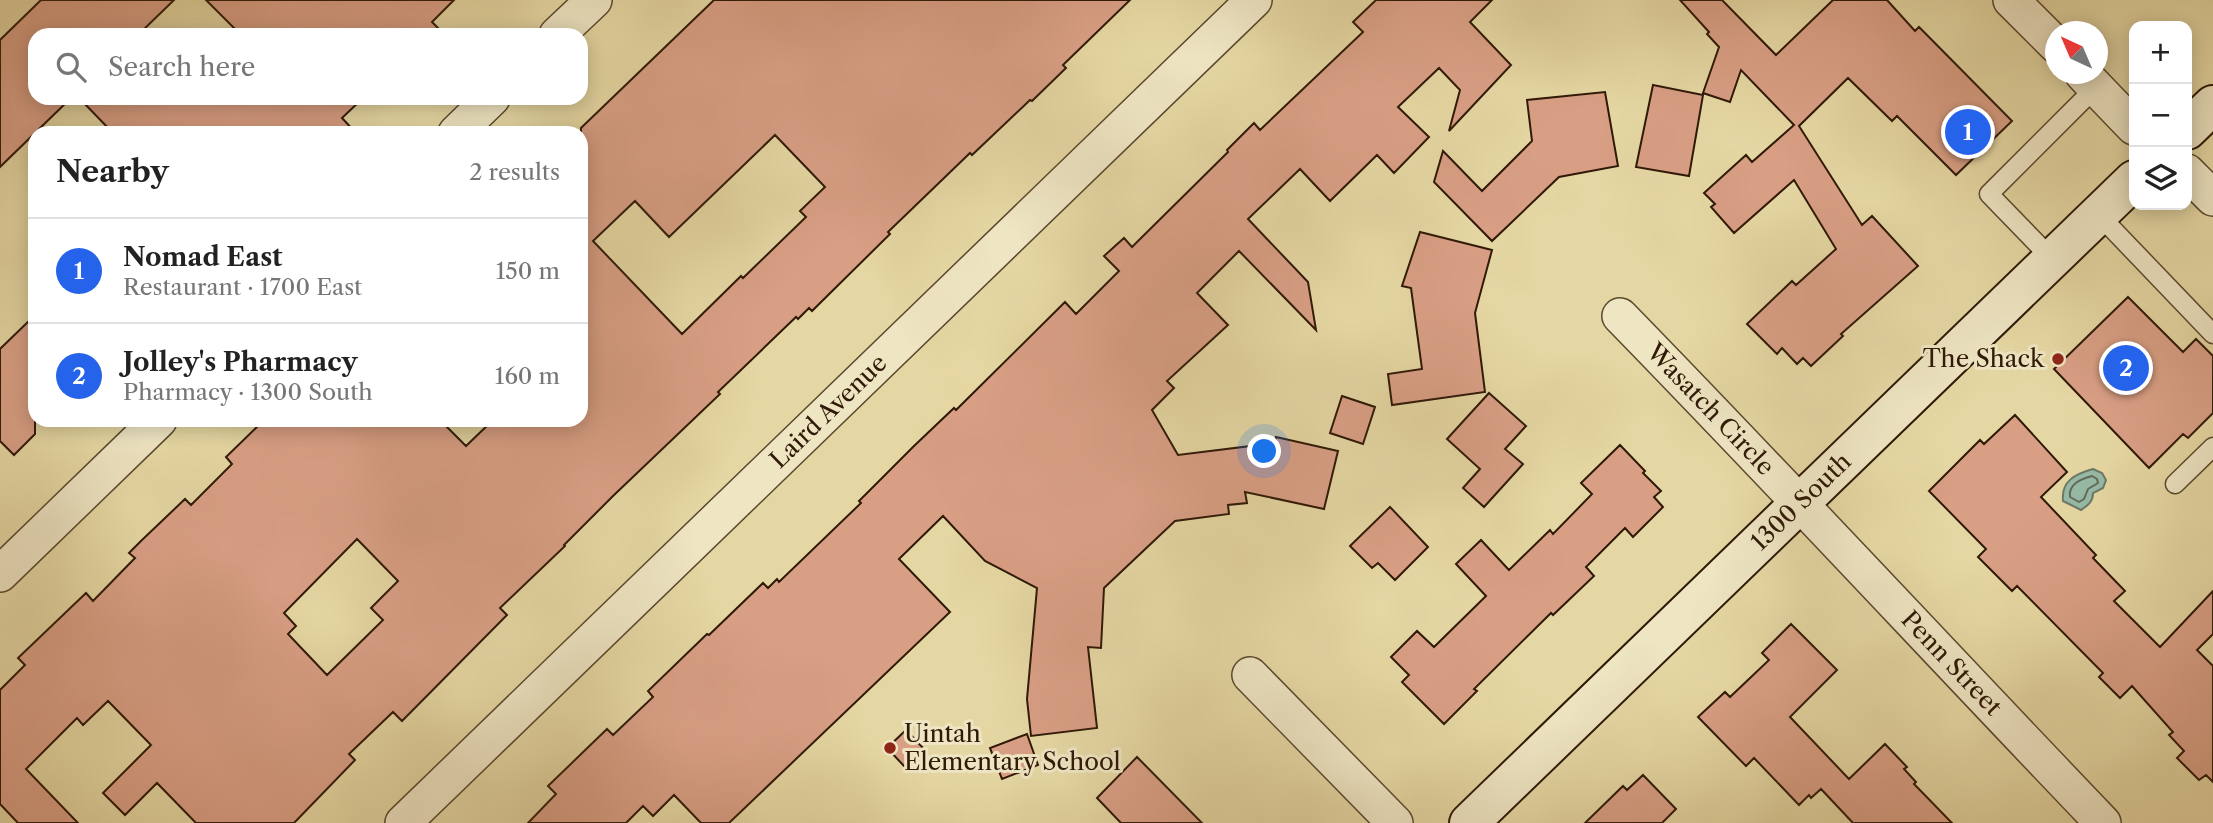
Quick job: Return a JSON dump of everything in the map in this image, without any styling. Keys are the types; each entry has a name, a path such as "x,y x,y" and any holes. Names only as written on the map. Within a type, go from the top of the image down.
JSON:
{"street":[{"path":"564,28 594,0"},
{"name":"Laird Avenue","path":"403,823 1254,0"},
{"path":"2011,0 2045,35"},
{"path":"2094,84 2129,122"},
{"path":"463,126 485,105"},
{"path":"2192,125 2213,105"},
{"path":"2192,177 2213,198"},
{"name":"1300 South","path":"1469,823 2129,185"},
{"name":"Wasatch Circle","path":"1620,316 1800,504"},
{"path":"0,574 152,427"},
{"name":"Penn Street","path":"1800,504 2102,823"},
{"path":"1250,675 1395,823"}],"lane":[{"path":"2053,260 1989,194 2086,84"},
{"path":"2099,215 2213,334"},
{"path":"2175,484 2213,447"}],"water":[{"path":"2093,469 2102,473 2106,480 2103,488 2093,493 2090,503 2081,510 2063,501 2064,488 2070,479"}],"building":[{"path":"41,0 174,0 145,28 28,28 28,105 64,105 42,126 28,126 28,140 0,167 0,40"},
{"path":"206,0 454,0 432,22 438,28 234,28"},
{"path":"714,0 1130,0 1063,65 1066,68 972,155 970,153 888,232 890,234 812,311 809,308 798,319 796,317 718,392 720,394 500,608 507,615 402,721 393,712 349,754 355,760 294,823 196,823 157,783 125,815 103,793 151,745 108,701 83,725 77,718 26,769 78,823 18,823 0,804 0,690 25,665 18,658 86,593 93,601 135,558 129,553 142,540 185,499 191,505 232,464 226,457 257,427 447,427 466,446 486,427 588,427 588,126 583,126","holes":["775,135 825,187 800,211 806,217 682,334 593,241 635,201 669,237","357,539 398,581 371,608 383,620 327,675 288,634 296,626 284,613"]},
{"path":"1376,0 1492,0 1470,22 1511,65 1449,131 1460,90 1439,68 1398,107 1429,137 1394,173 1377,155 1330,201 1300,169 1248,219 1308,282 1316,330 1239,251 1197,293 1228,325 1167,381 1174,388 1152,410 1178,455 1275,443 1276,437 1338,451 1324,509 1245,492 1247,503 1228,505 1229,514 1175,521 1104,588 1101,648 1088,647 1097,728 1031,736 1027,699 1037,588 985,561 943,516 899,559 950,612 729,823 701,823 674,795 653,816 643,806 626,823 528,823 556,794 548,786 607,729 613,735 653,697 648,691 707,634 763,583 768,588 777,579 779,582 861,503 859,501 914,446 954,408 956,410 1065,302 1076,314 1119,271 1104,256 1124,238 1132,247 1254,123 1260,130 1363,32 1353,22"},
{"path":"1680,0 1722,0 1776,55 1833,0 1887,0 1915,31 1919,27 2012,121 1956,175 1897,116 1892,121 1848,78 1799,126 1862,225 1872,216 1918,266 1841,334 1843,336 1811,366 1803,358 1797,364 1782,348 1777,354 1747,324 1792,281 1796,285 1836,249 1794,180 1734,233 1711,207 1715,204 1704,193 1746,155 1752,162 1794,125 1741,70 1730,102 1703,93 1719,47"},
{"path":"1653,85 1703,95 1689,176 1636,167"},
{"path":"1605,92 1618,166 1559,177 1492,241 1434,182 1443,151 1482,191 1532,141 1527,100"},
{"path":"86,105 356,105 342,118 349,126 106,126"},
{"path":"1420,232 1492,250 1475,313 1485,392 1392,405 1388,374 1422,369 1411,288 1402,286"},
{"path":"2128,297 2183,352 2196,339 2213,356 2213,413 2188,438 2183,434 2149,468 2054,369"},
{"path":"28,322 28,427 35,427 35,434 14,455 0,441 0,349"},
{"path":"1489,393 1526,426 1505,449 1523,464 1484,507 1463,488 1480,469 1447,439"},
{"path":"1342,396 1375,407 1363,444 1330,433"},
{"path":"2015,415 2067,472 2041,497 2096,555 2093,558 2125,591 2114,601 2160,647 2213,591 2213,634 2197,650 2213,666 2213,782 2206,775 2199,780 2177,758 2184,751 2169,735 2173,732 2132,686 2120,698 2099,677 2103,673 2017,586 2012,591 1978,557 1986,549 1929,491 1980,440 1984,444"},
{"path":"1620,445 1661,491 1654,497 1663,507 1633,537 1625,528 1586,567 1594,576 1553,615 1551,613 1474,689 1477,691 1444,724 1402,682 1409,675 1391,657 1417,631 1434,647 1486,596 1456,564 1481,540 1509,570 1550,530 1553,534 1592,494 1581,483"},
{"path":"1390,507 1428,547 1395,580 1378,563 1372,568 1350,546"},
{"path":"1791,624 1837,670 1790,717 1849,779 1885,744 1907,767 1904,769 1916,782 1914,784 1952,823 1853,823 1821,789 1811,798 1809,795 1799,805 1754,758 1746,766 1698,717 1725,692 1730,697 1769,660 1762,653"},
{"path":"906,730 924,749 905,767 887,748"},
{"path":"1027,734 1038,765 1002,779 990,748"},
{"path":"1137,757 1202,823 1121,823 1097,798"},
{"path":"1643,775 1676,809 1662,823 1585,823 1623,786 1627,790"}],"place":[{"name":"Nomad East","path":"1968,132"},
{"name":"The Shack","path":"2058,359"},
{"name":"Jolley's Pharmacy","path":"2126,368"},
{"name":"Uintah Elementary School","path":"890,748"}]}
